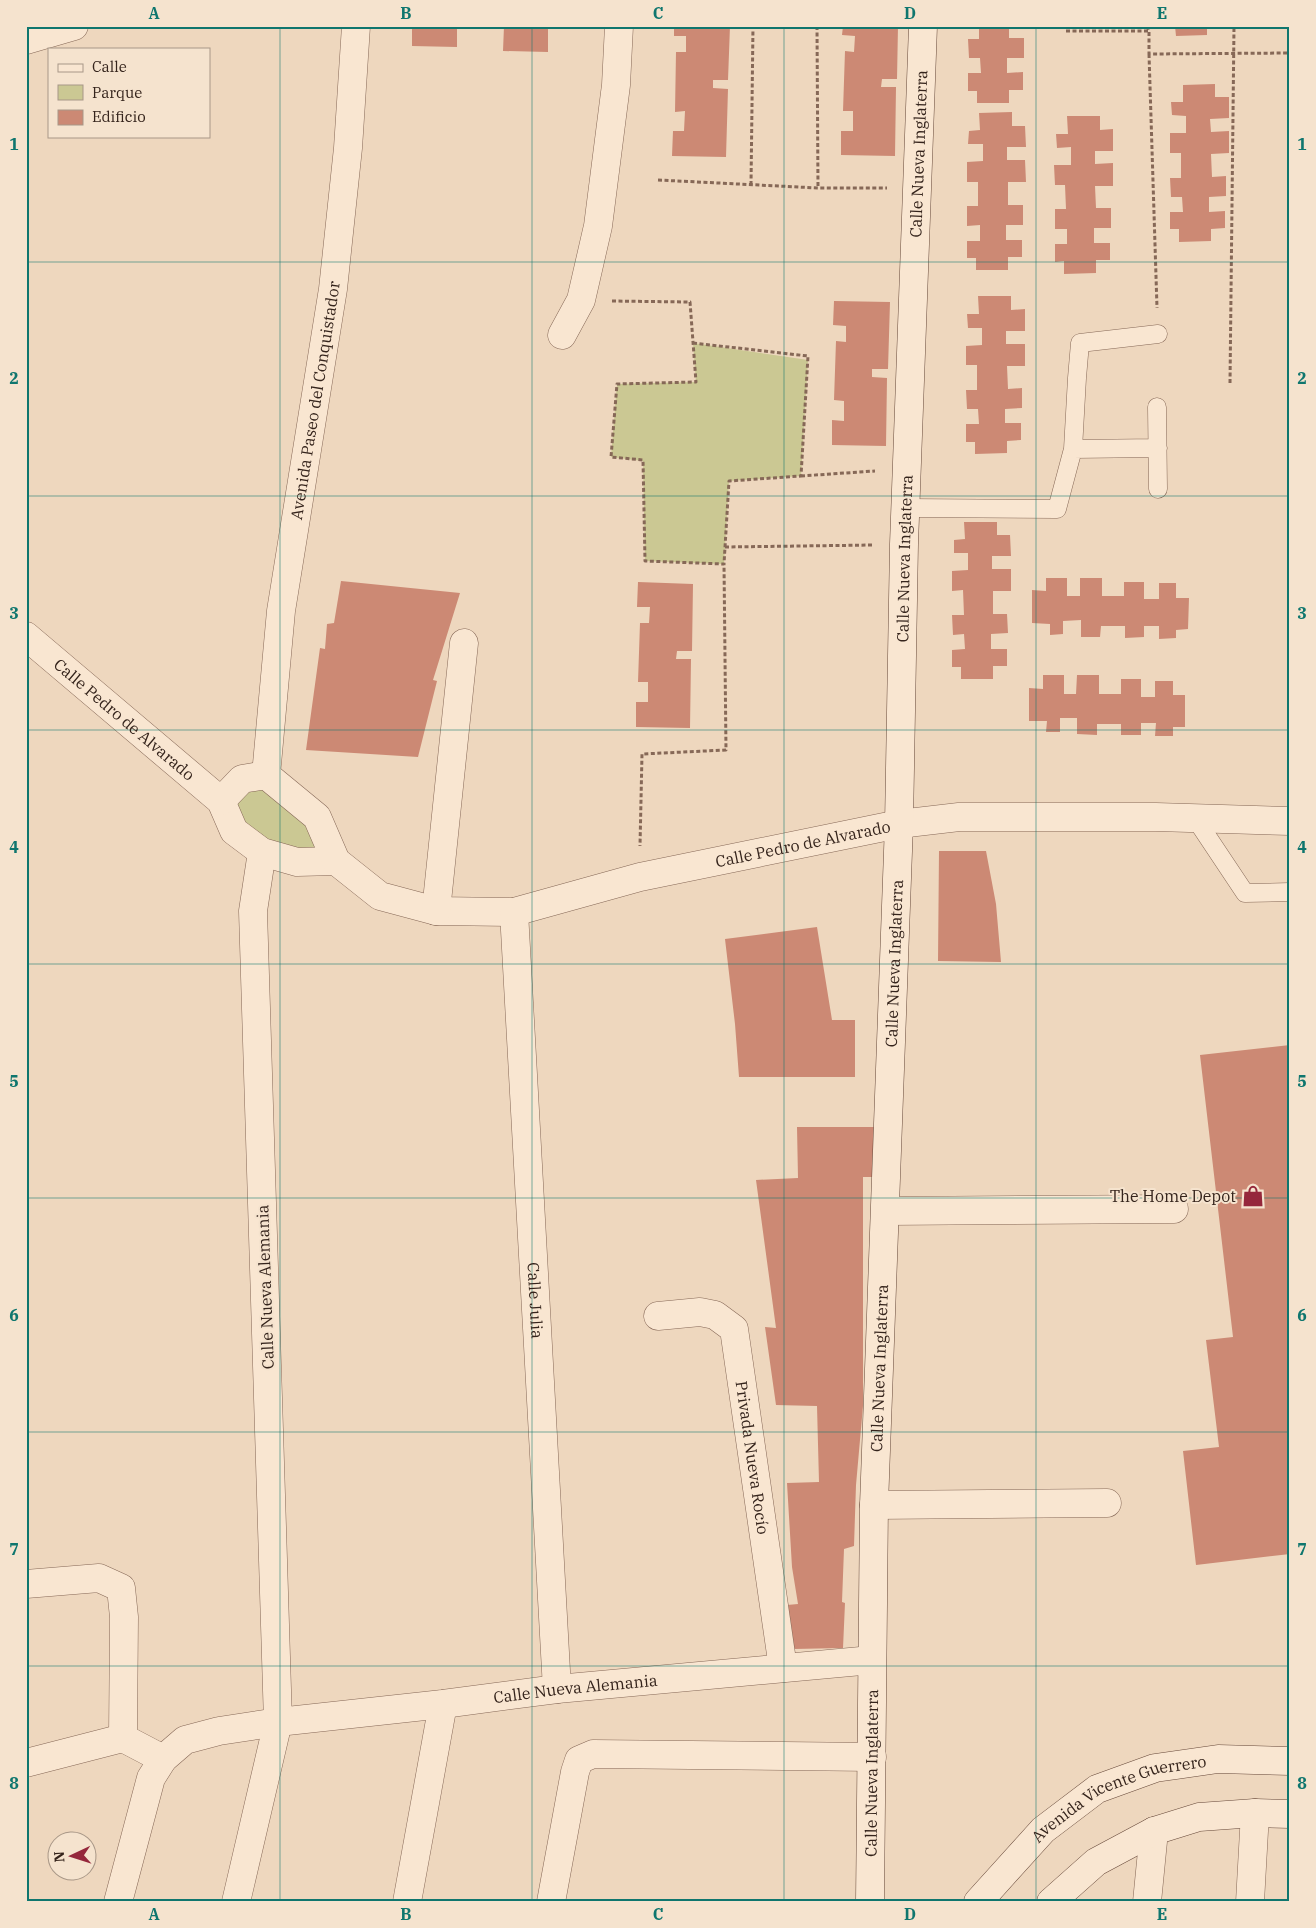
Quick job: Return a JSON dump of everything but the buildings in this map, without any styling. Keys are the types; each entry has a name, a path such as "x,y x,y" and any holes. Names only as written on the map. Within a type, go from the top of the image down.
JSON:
{"street":[{"path":"26,40 74,26"},
{"name":"Avenida Paseo del Conquistador","path":"266,775 281,611 333,290 348,148 356,26"},
{"path":"562,335 581,300 598,226 616,85 619,26"},
{"name":"Calle Nueva Inglaterra","path":"870,1902 874,1505 899,824 906,469 923,26"},
{"name":"Calle Pedro de Alvarado","path":"26,636 221,801 234,831 262,852 297,862 336,861"},
{"path":"436,911 464,642"},
{"path":"221,801 242,779 266,775"},
{"name":"Calle Pedro de Alvarado","path":"266,775 317,817 336,861 380,896 436,911 514,912 640,877 899,824 959,817 1196,818 1290,821"},
{"name":"Calle Nueva Alemania","path":"262,852 253,911 278,1722"},
{"name":"Calle Julia","path":"514,912 557,1689"},
{"path":"886,1211 1174,1209"},
{"name":"Privada Nueva Rocío","path":"658,1316 700,1312 715,1315 734,1329 783,1668"},
{"path":"874,1505 1107,1503"},
{"path":"26,1584 99,1578 121,1588 124,1617 123,1738"},
{"name":"Calle Nueva Alemania","path":"118,1902 151,1778 163,1760 185,1740 219,1731 278,1722 443,1704 557,1689 872,1660"},
{"path":"408,1902 443,1704"},
{"path":"236,1902 278,1722"},
{"path":"26,1762 123,1738 163,1760"},
{"path":"551,1902 575,1772 579,1760 592,1754 872,1757"},
{"name":"Avenida Vicente Guerrero","path":"978,1902 1043,1830 1097,1789 1155,1768 1218,1759 1290,1760"},
{"path":"1250,1902 1256,1814"},
{"path":"1051,1902 1096,1862 1154,1831 1199,1817 1290,1814"},
{"path":"1147,1902 1154,1831"}],"lane":[{"path":"905,508 1056,509 1073,449 1080,344 1158,334"},
{"path":"1156,407 1158,489"},
{"path":"1073,449 1158,448"},
{"path":"1196,818 1245,893 1290,892"}],"path":[{"path":"751,185 753,26"},
{"path":"817,26 818,188"},
{"path":"1147,26 1150,31 1149,54 1158,334"},
{"path":"1230,383 1234,26"},
{"path":"1066,31 1150,31"},
{"path":"1149,54 1290,53"},
{"path":"658,180 818,188 918,187"},
{"path":"581,300 690,302 696,382 617,384 611,457 642,460 645,561 724,564"},
{"path":"693,343 808,356 801,476"},
{"path":"640,877 642,754 726,750 724,564 728,481 906,469"},
{"path":"725,547 904,544"}],"green space":[{"path":"693,343 808,360 801,476 729,481 724,564 645,561 643,461 611,457 617,384 696,382"},
{"path":"245,788 269,789 307,820 324,855 264,849 227,803"}],"place":[{"name":"The Home Depot","path":"1253,1196"}]}
